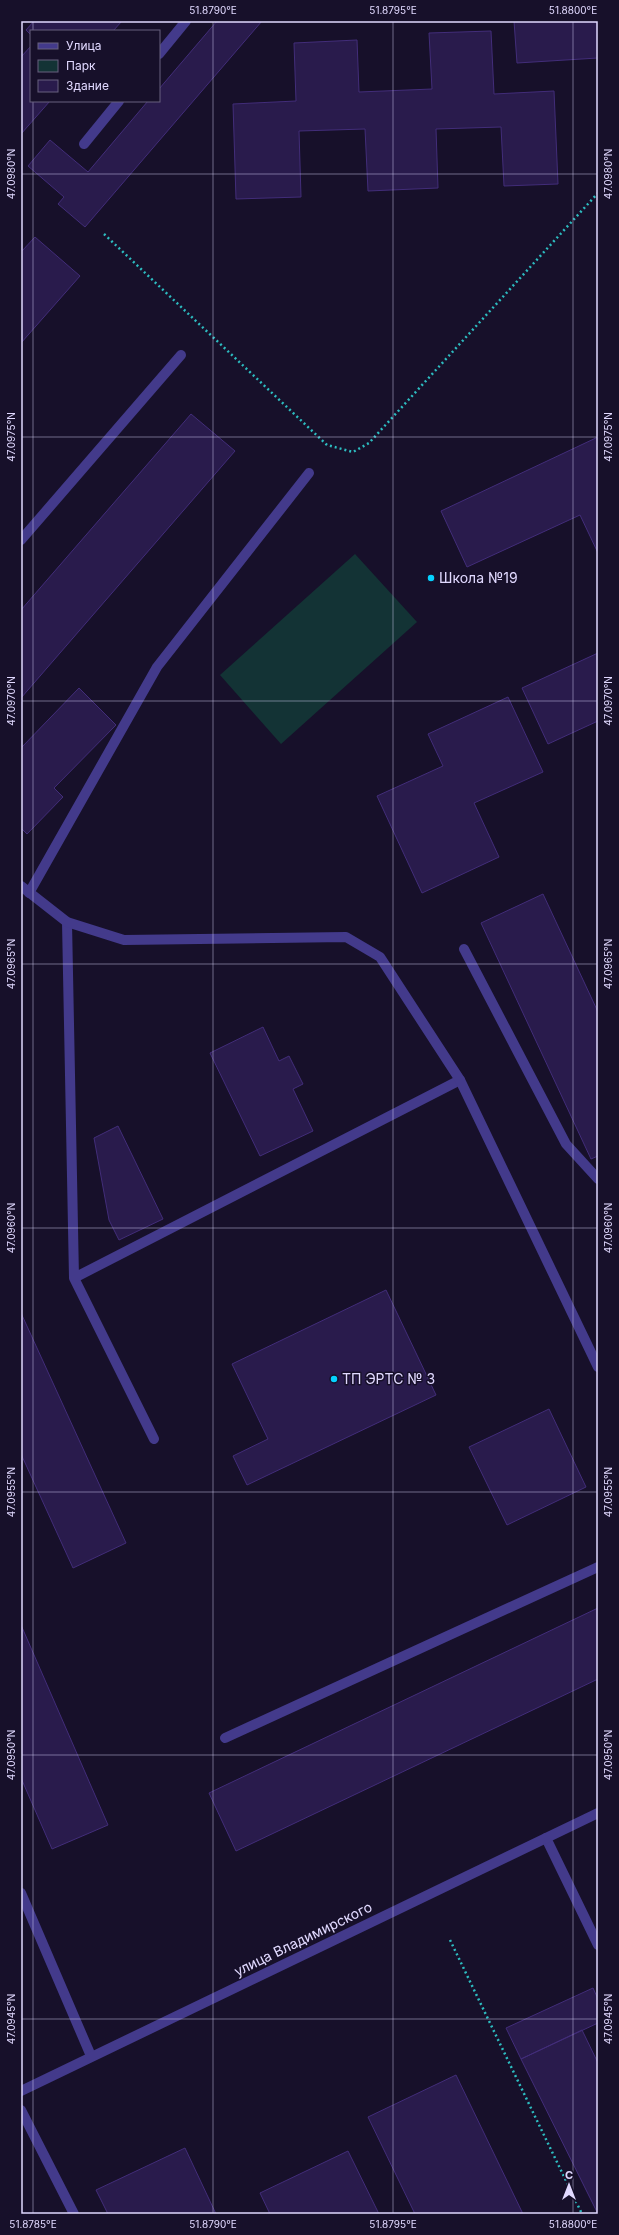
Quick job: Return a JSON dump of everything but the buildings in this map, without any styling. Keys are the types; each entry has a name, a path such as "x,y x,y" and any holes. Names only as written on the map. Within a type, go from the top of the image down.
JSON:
{"street":[{"path":"160,53 186,21"},
{"path":"84,144 118,102"},
{"path":"21,540 181,355"},
{"path":"30,893 157,667 309,473"},
{"path":"21,886 67,922 124,940 346,937 380,957 460,1080 598,1367"},
{"path":"67,922 74,1278 154,1440"},
{"path":"464,949 566,1144 598,1179"},
{"path":"74,1278 460,1080"},
{"path":"225,1738 598,1567"},
{"name":"улица Владимирского","path":"21,2091 598,1813"},
{"path":"546,1838 598,1945"},
{"path":"21,1892 91,2056"},
{"path":"21,2110 74,2214"}],"path":[{"path":"104,234 327,445 353,452 369,442 598,192"},
{"path":"450,1940 582,2214"}],"green space":[{"path":"355,554 417,622 281,744 220,675"}],"place":[{"name":"Школа №19","path":"431,578"},
{"name":"ТП ЭРТС № 3","path":"334,1379"}]}
